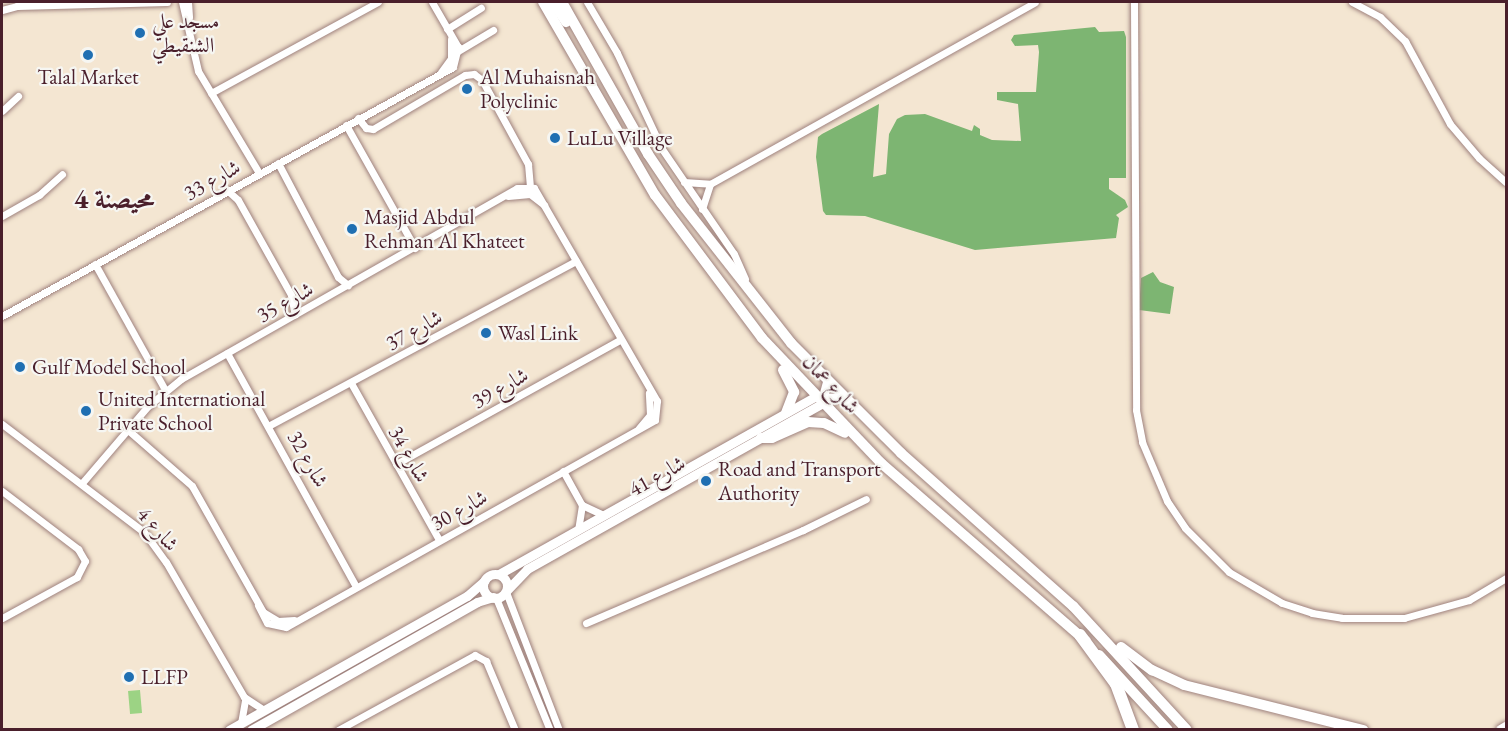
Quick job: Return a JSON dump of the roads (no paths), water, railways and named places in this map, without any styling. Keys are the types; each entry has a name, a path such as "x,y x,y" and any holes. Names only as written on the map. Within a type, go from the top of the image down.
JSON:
{"highway":[{"path":"1080,635 1120,690 1133,729"}],"main road":[{"name":"شارع عمان","path":"543,2 655,195 762,338 856,438 1080,635 1168,729"},
{"path":"553,2 592,55"},
{"name":"شارع عمان","path":"562,2 648,154 752,298 843,398 1092,626 1187,729"},
{"path":"762,338 765,350 793,384 794,395 786,413"},
{"path":"761,438 813,422 856,438"},
{"path":"1092,626 1141,663 1184,685 1363,729"},
{"path":"1501,729 1506,728"}],"street":[{"path":"2,10 16,6 167,2"},
{"path":"182,2 196,66 257,175"},
{"path":"188,2 189,34"},
{"path":"212,95 378,2"},
{"path":"444,2 433,4 458,51 494,30"},
{"path":"588,2 617,53 653,134 736,258 752,298"},
{"path":"684,182 710,184 1035,2"},
{"path":"1134,2 1136,399 1142,442 1167,501 1185,528 1229,572 1282,603 1312,613 1373,620 1404,618 1469,600 1506,578"},
{"path":"1352,2 1380,17 1405,40 1450,124 1479,158 1506,182"},
{"path":"448,31 481,8"},
{"path":"439,74 452,52 448,31"},
{"name":"شارع 33","path":"2,316 453,67 458,51"},
{"path":"358,118 366,128 373,129 465,75 474,74 482,80 528,164 530,187 517,188 503,198"},
{"path":"2,111 18,96"},
{"path":"346,125 415,248"},
{"path":"278,163 338,277 348,285"},
{"path":"2,216 39,195 62,174"},
{"path":"702,209 710,184"},
{"name":"شارع 30","path":"126,432 156,454 192,486 258,605 263,620 271,626 286,627 637,430 650,415 649,390 574,259 540,194 530,187"},
{"path":"228,191 238,200 295,303 296,315"},
{"path":"503,198 530,194 546,208"},
{"name":"شارع 35","path":"84,485 126,432 165,390 503,198"},
{"name":"شارع 37","path":"271,428 574,259"},
{"path":"95,264 165,390"},
{"name":"شارع 39","path":"396,464 620,340"},
{"name":"شارع 32","path":"230,352 358,586"},
{"path":"827,381 821,399 843,398"},
{"name":"شارع 34","path":"351,383 439,540"},
{"name":"شارع 41","path":"498,574 786,413 821,399"},
{"name":"شارع 41","path":"506,591 527,568 761,438 821,399"},
{"name":"شارع 4","path":"2,424 129,518 157,548 244,698 264,710"},
{"path":"563,471 582,505 603,515"},
{"path":"2,491 78,549 85,561 77,577 2,618"},
{"path":"586,623 803,530 866,498"},
{"path":"578,529 582,505"},
{"path":"229,729 467,596 484,581 498,574 506,580 506,591 559,729"},
{"path":"484,581 485,591 494,598 550,729"},
{"path":"251,729 477,602 494,598 506,591"},
{"path":"338,729 475,655 486,661 515,729"},
{"path":"241,723 245,711 244,698"}],"place":[{"name":"مسجد علي الشنقيطي","path":"140,33"},
{"name":"Talal Market","path":"88,55"},
{"name":"Al Muhaisnah Polyclinic","path":"467,89"},
{"name":"LuLu Village","path":"555,138"},
{"name":"Masjid Abdul Rehman Al Khateet","path":"352,229"},
{"name":"Wasl Link","path":"486,333"},
{"name":"Gulf Model School","path":"20,367"},
{"name":"United International Private School","path":"86,411"},
{"name":"Road and Transport Authority","path":"706,481"},
{"name":"LLFP","path":"129,677"}],"district":[{"name":"محيصنة 4","path":"114,199"}]}
